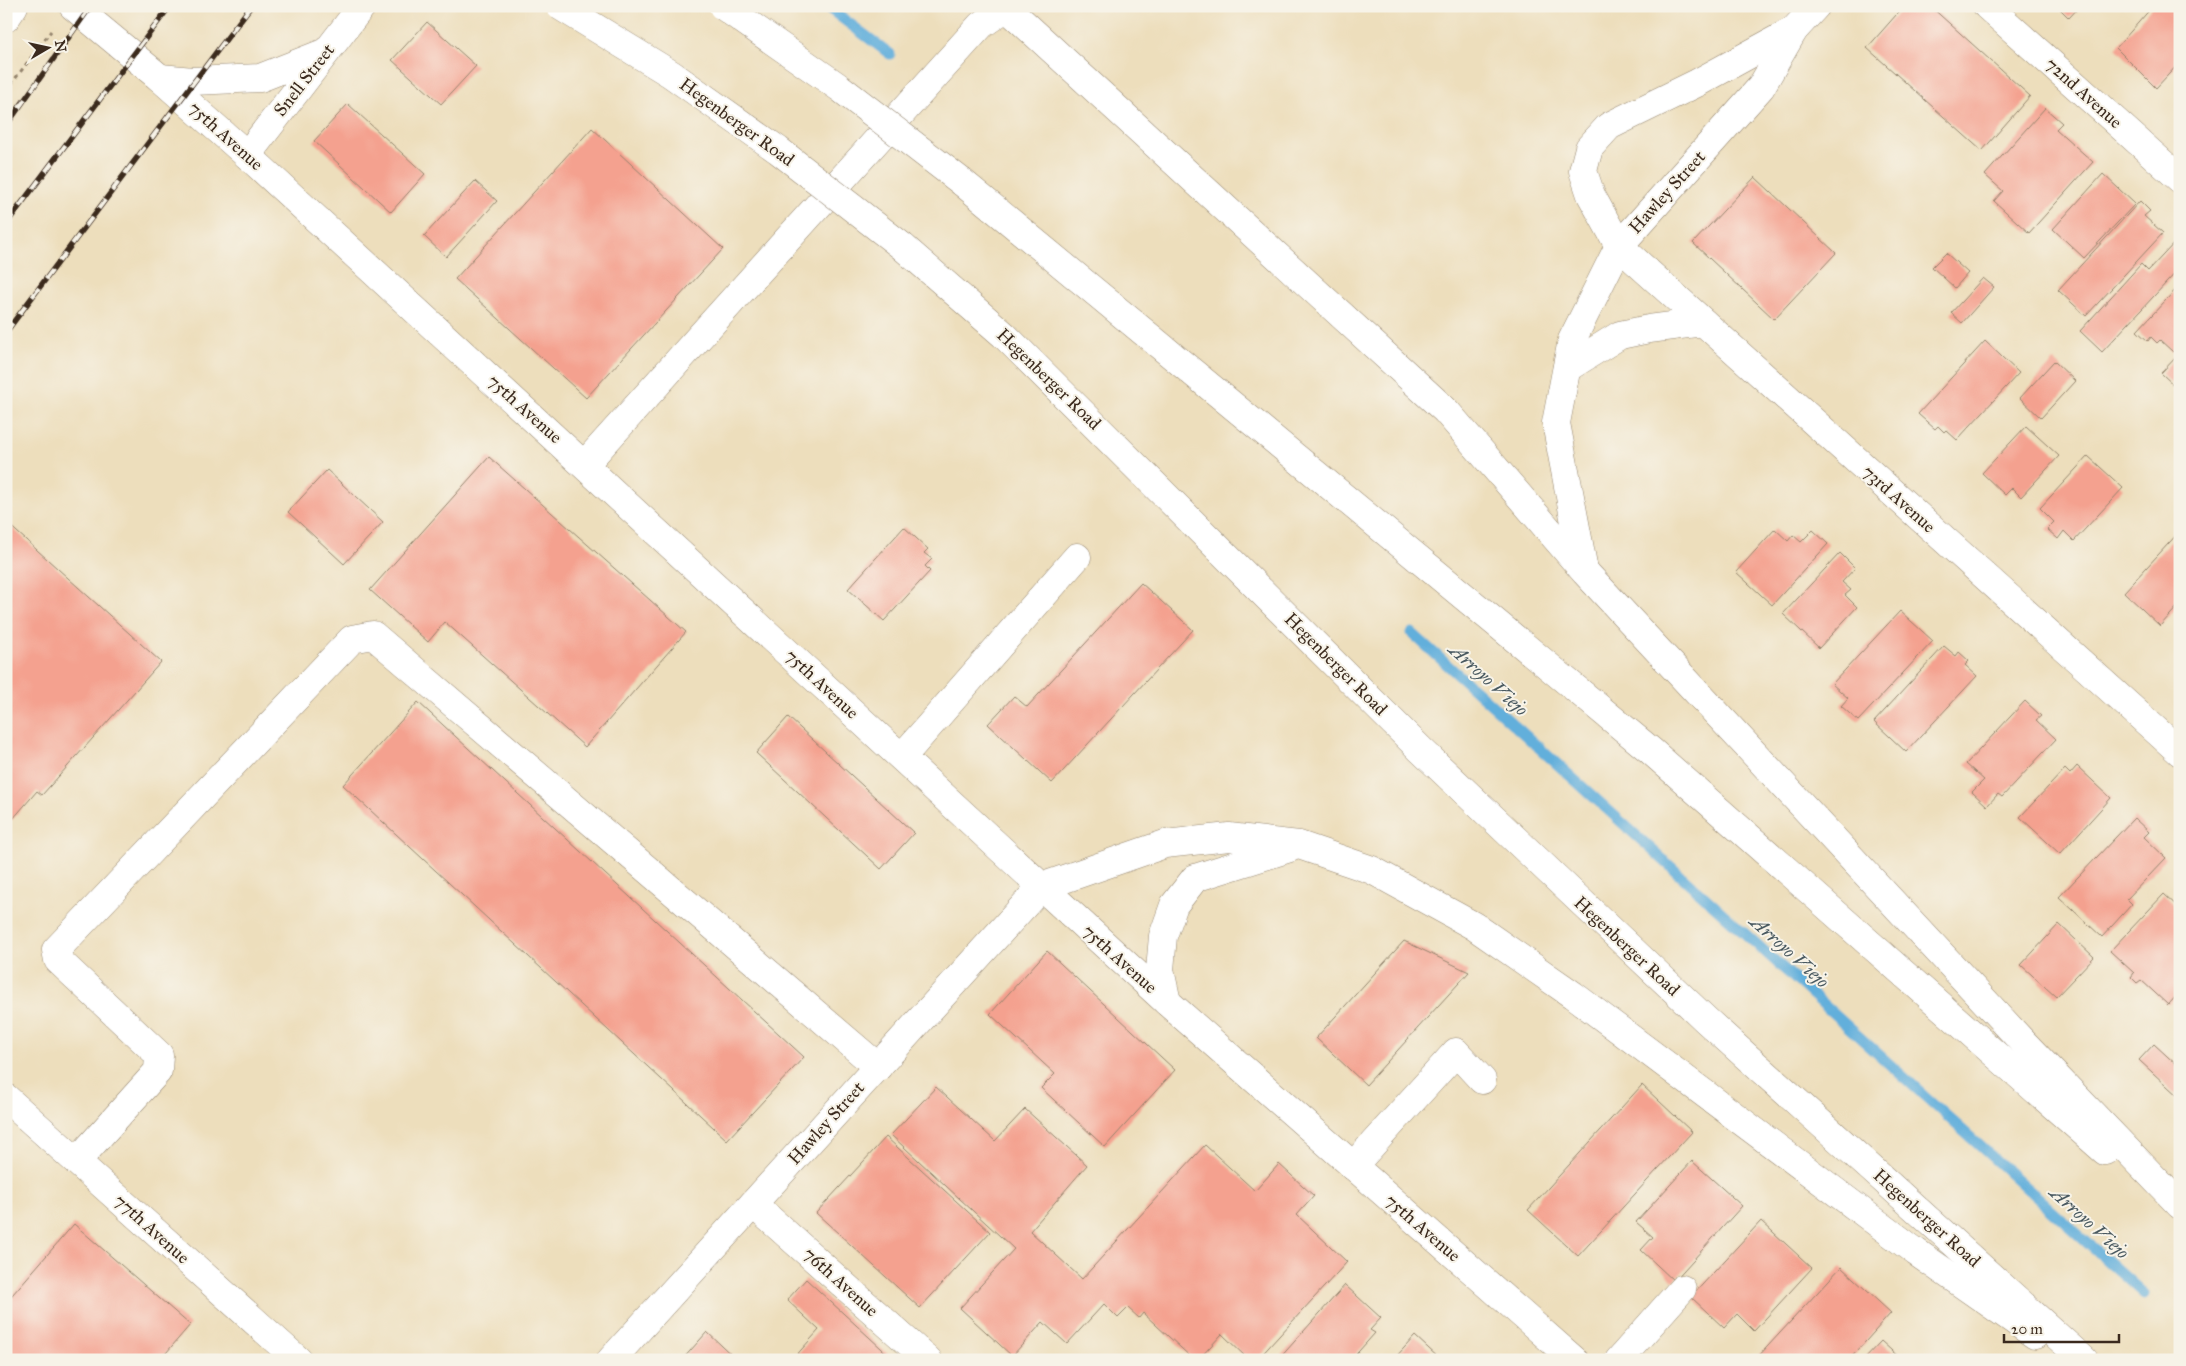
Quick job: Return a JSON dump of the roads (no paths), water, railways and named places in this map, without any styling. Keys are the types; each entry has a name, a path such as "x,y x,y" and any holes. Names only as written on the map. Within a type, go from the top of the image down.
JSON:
{"main road":[{"path":"6,18 14,6"},
{"name":"75th Avenue","path":"73,6 160,78 247,154 1167,1002 1574,1360"},
{"name":"Snell Street","path":"247,154 362,6"},
{"name":"Hegenberger Road","path":"560,6 671,74 778,150 903,247 1004,335 1420,749 1706,1020 2084,1360"},
{"path":"723,6 840,88 962,182 1650,750 2180,1216"},
{"name":"Hawley Street","path":"1794,30 1697,83 1609,126 1589,148 1583,171 1591,195 1619,246 1761,87 1794,30 1816,6"},
{"name":"72nd Avenue","path":"1988,6 2180,179"},
{"path":"585,464 981,25 1007,7 1446,411 1585,572 2022,1040 2180,1205"},
{"path":"160,78 193,81 260,78 327,52"},
{"path":"1585,572 1556,423 1572,340 1619,246"},
{"name":"73rd Avenue","path":"1619,246 2180,752"},
{"path":"1567,368 1620,335 1703,322"},
{"path":"902,758 1077,557"},
{"path":"77,1161 158,1071 159,1055 58,960 56,950 352,639 373,635 878,1067"},
{"path":"1041,887 1165,844 1229,837 1299,845 1372,870 1474,926 1581,1001 1916,1252 2071,1360"},
{"path":"1167,1002 1160,970 1163,936 1174,905 1195,878 1299,845"},
{"name":"Hawley Street","path":"611,1360 1041,887"},
{"path":"1353,1166 1456,1052 1482,1080"},
{"name":"77th Avenue","path":"6,1098 298,1360"},
{"name":"76th Avenue","path":"753,1204 928,1360"},
{"path":"1619,1360 1682,1289"}],"waterway":[{"name":"Arroyo Viejo","path":"826,6 890,54"},
{"name":"Arroyo Viejo","path":"1412,633 2144,1294"}],"railway":[{"path":"6,126 91,6"},
{"path":"6,224 170,6"},
{"path":"6,332 251,6"}]}
